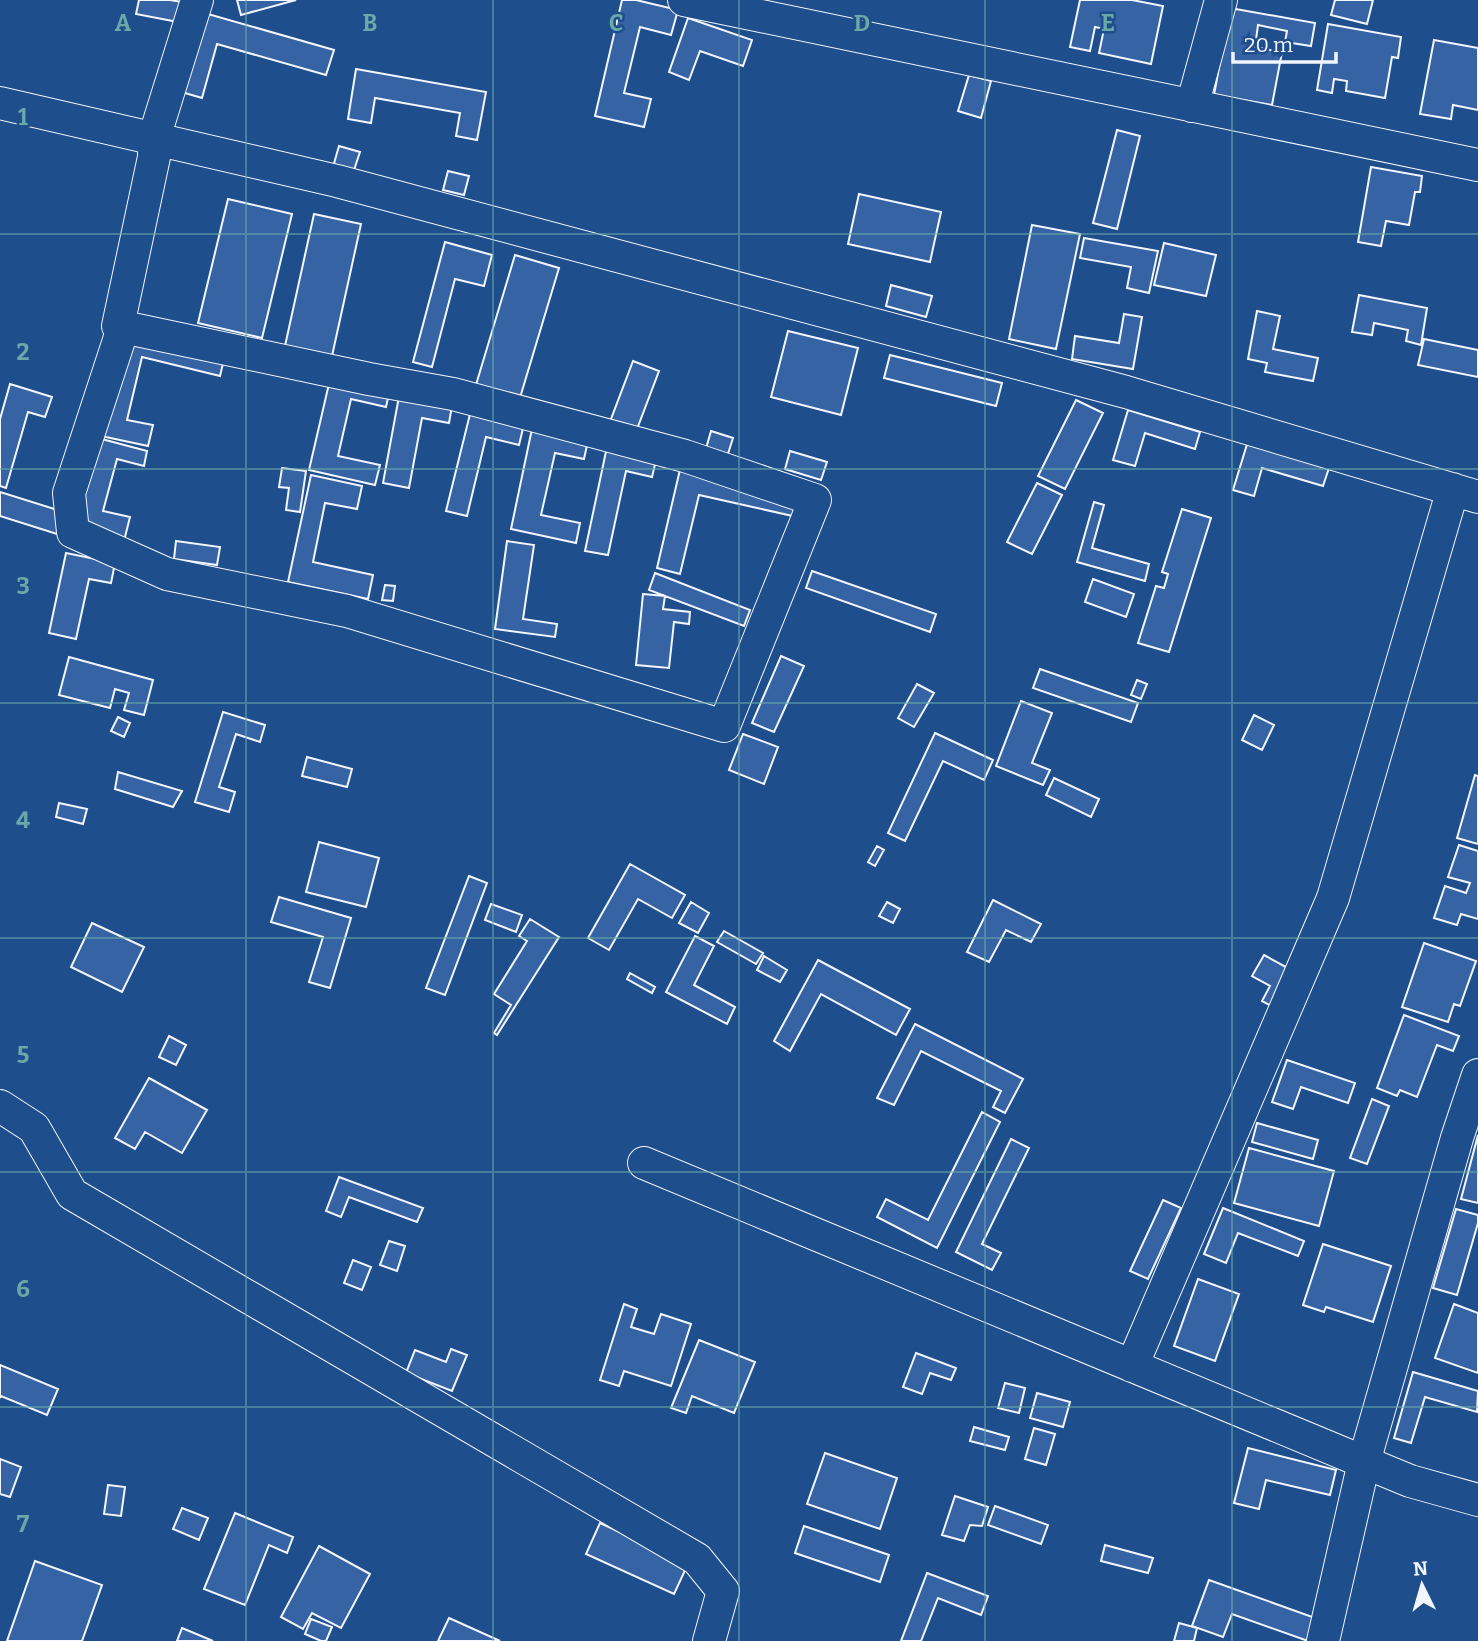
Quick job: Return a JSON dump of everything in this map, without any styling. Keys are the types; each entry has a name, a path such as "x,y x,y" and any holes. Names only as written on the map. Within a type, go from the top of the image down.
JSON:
{"street":[{"path":"123,328 69,493 73,532 167,574 347,611 724,726 815,500 685,456 453,394 118,326 153,157 154,138 197,0"},
{"path":"684,0 1478,164"},
{"path":"1192,106 1221,0"},
{"path":"0,103 337,181 1126,391 1465,493 1333,898 1132,1366"},
{"path":"1323,1641 1364,1462 1457,1138 1478,1075"},
{"path":"0,1106 34,1128 72,1194 697,1559 723,1591 709,1641"},
{"path":"644,1163 1364,1462 1409,1480 1478,1500"}],"building":[{"path":"139,0 182,2 178,22 136,14"},
{"path":"237,0 296,0 241,15"},
{"path":"622,0 636,0 678,10 671,35 640,27 624,93 651,99 644,127 595,116"},
{"path":"1080,0 1132,0 1163,6 1151,64 1099,53 1104,29 1095,27 1090,51 1070,47"},
{"path":"1335,0 1373,0 1367,24 1331,15"},
{"path":"1230,8 1315,23 1311,46 1285,42 1287,31 1258,25 1255,47 1282,52 1272,105 1214,95"},
{"path":"201,12 334,50 326,75 217,44 202,98 178,91"},
{"path":"688,18 752,40 743,66 700,51 689,80 669,72"},
{"path":"1328,24 1401,37 1398,58 1392,57 1385,98 1346,91 1347,81 1334,79 1332,93 1317,90"},
{"path":"1434,40 1478,48 1478,110 1453,105 1451,119 1420,114"},
{"path":"356,69 486,92 477,140 456,136 460,113 375,98 371,123 348,119"},
{"path":"969,75 991,81 981,118 958,111"},
{"path":"1117,130 1140,136 1117,229 1093,223"},
{"path":"339,146 360,152 353,173 333,167"},
{"path":"1371,167 1422,176 1420,192 1415,192 1409,225 1386,221 1381,246 1358,242"},
{"path":"448,171 469,176 464,195 443,190"},
{"path":"859,194 941,212 930,262 848,244"},
{"path":"228,199 292,214 262,338 198,323"},
{"path":"314,214 361,224 332,356 285,346"},
{"path":"1032,225 1080,234 1056,349 1009,339"},
{"path":"1084,238 1158,251 1149,293 1127,288 1131,267 1080,258"},
{"path":"445,242 492,255 484,286 455,279 432,367 413,362"},
{"path":"1164,243 1216,255 1206,296 1154,285"},
{"path":"515,255 559,268 519,401 475,388"},
{"path":"891,285 932,296 926,317 886,306"},
{"path":"1359,295 1427,308 1421,345 1406,341 1408,330 1374,323 1372,335 1352,332"},
{"path":"1257,311 1280,316 1273,349 1318,358 1313,381 1265,372 1267,363 1248,359"},
{"path":"1124,314 1142,317 1133,369 1072,359 1075,336 1119,343"},
{"path":"788,331 858,348 841,415 771,397"},
{"path":"125,332 225,355 220,376 142,357 127,420 153,425 148,446 101,436"},
{"path":"1424,339 1478,350 1478,377 1418,365"},
{"path":"890,355 1002,383 996,406 884,378"},
{"path":"633,361 659,371 634,437 608,427"},
{"path":"331,375 390,389 386,407 351,399 338,456 380,465 375,485 309,470"},
{"path":"10,384 52,397 45,417 28,412 6,488 0,486 0,419"},
{"path":"400,391 453,400 449,423 422,418 409,488 383,483"},
{"path":"1076,400 1103,413 1065,489 1038,476"},
{"path":"472,406 525,420 519,445 486,437 467,516 446,511"},
{"path":"1128,410 1200,432 1195,449 1145,433 1135,466 1113,460"},
{"path":"533,424 589,436 584,459 555,453 541,515 580,523 576,543 511,529"},
{"path":"711,431 733,438 726,460 705,452"},
{"path":"98,438 147,451 144,466 117,459 103,511 130,517 121,553 72,541"},
{"path":"1248,441 1330,465 1323,486 1262,468 1254,496 1233,490"},
{"path":"608,442 658,452 652,477 626,471 608,555 585,551"},
{"path":"790,451 827,462 821,480 785,469"},
{"path":"682,461 813,491 806,519 699,495 680,574 657,568"},
{"path":"282,468 306,471 300,512 286,510 289,488 279,487"},
{"path":"311,475 362,486 357,509 325,503 313,562 373,575 368,599 288,582"},
{"path":"1037,483 1062,495 1032,554 1007,542"},
{"path":"0,492 64,512 57,534 0,516"},
{"path":"1094,502 1104,505 1092,548 1149,564 1145,581 1077,562"},
{"path":"1182,509 1211,518 1169,652 1138,643 1156,586 1164,588 1168,574 1162,572"},
{"path":"176,541 220,547 217,565 174,559"},
{"path":"507,541 534,545 523,619 557,624 555,637 495,629"},
{"path":"66,553 115,563 111,583 89,579 76,639 49,633"},
{"path":"812,571 936,614 930,632 806,588"},
{"path":"655,573 750,610 744,626 649,590"},
{"path":"1093,579 1134,594 1126,617 1085,602"},
{"path":"385,585 395,586 393,601 382,600"},
{"path":"643,594 665,596 663,609 690,612 689,624 674,622 669,668 636,665"},
{"path":"781,656 804,666 774,732 752,723"},
{"path":"69,657 153,680 144,715 124,710 129,693 115,689 110,708 59,695"},
{"path":"1040,669 1138,703 1131,722 1033,688"},
{"path":"1137,680 1147,684 1141,699 1131,695"},
{"path":"917,684 934,693 914,727 898,718"},
{"path":"1021,701 1052,713 1032,763 1050,770 1043,785 996,766"},
{"path":"223,712 265,725 260,742 236,734 219,787 235,792 229,812 195,802"},
{"path":"1254,715 1274,725 1262,750 1242,740"},
{"path":"118,717 130,723 124,737 111,731"},
{"path":"935,733 993,760 984,780 943,761 905,841 888,833"},
{"path":"743,734 778,747 764,784 729,770"},
{"path":"307,757 352,769 347,787 302,776"},
{"path":"118,772 182,791 173,807 115,789"},
{"path":"1475,775 1478,776 1478,844 1457,838"},
{"path":"1054,778 1099,799 1091,817 1046,795"},
{"path":"59,803 87,809 83,824 56,817"},
{"path":"319,842 379,858 366,907 306,892"},
{"path":"1459,845 1478,851 1478,919 1461,914 1457,925 1434,918 1445,886 1466,893 1470,883 1448,877"},
{"path":"877,846 884,850 875,866 868,862"},
{"path":"630,864 685,895 672,918 638,899 609,950 588,938"},
{"path":"469,876 487,883 445,995 426,988"},
{"path":"279,897 351,918 330,988 309,982 323,937 271,922"},
{"path":"993,900 1041,924 1031,942 1006,930 989,962 967,952"},
{"path":"691,902 709,913 698,933 679,923"},
{"path":"887,902 900,909 893,923 879,916"},
{"path":"491,904 522,915 516,932 485,920"},
{"path":"530,919 559,937 497,1035 494,1033 511,1005 494,994 527,941 519,936"},
{"path":"92,923 144,947 122,992 71,967"},
{"path":"724,931 763,953 756,964 717,942"},
{"path":"695,936 714,946 694,985 735,1007 727,1024 666,992"},
{"path":"1424,943 1476,961 1460,1006 1454,1004 1448,1022 1402,1007"},
{"path":"1264,955 1295,972 1275,1008 1262,1001 1270,986 1252,976"},
{"path":"764,956 787,970 780,982 757,970"},
{"path":"818,960 910,1009 896,1035 821,994 790,1051 774,1041"},
{"path":"630,973 655,987 652,993 627,979"},
{"path":"1404,1015 1459,1036 1453,1051 1437,1045 1417,1097 1400,1090 1397,1096 1377,1088"},
{"path":"915,1024 1023,1079 1005,1113 993,1107 1001,1091 921,1051 894,1105 877,1098"},
{"path":"169,1036 186,1045 176,1065 159,1057"},
{"path":"1287,1060 1355,1083 1348,1103 1301,1087 1293,1109 1272,1102"},
{"path":"149,1078 207,1110 182,1153 145,1132 135,1149 115,1138"},
{"path":"1372,1099 1389,1106 1367,1164 1350,1158"},
{"path":"982,1112 1000,1122 937,1248 877,1217 886,1199 928,1220"},
{"path":"1257,1123 1318,1140 1313,1159 1252,1142"},
{"path":"1478,1135 1478,1203 1461,1199"},
{"path":"1011,1139 1029,1148 982,1244 1001,1253 992,1270 956,1252"},
{"path":"1249,1148 1334,1171 1319,1226 1234,1203"},
{"path":"339,1177 423,1208 417,1222 349,1197 341,1217 326,1211"},
{"path":"1163,1200 1181,1208 1148,1279 1130,1271"},
{"path":"1223,1208 1304,1241 1298,1256 1238,1233 1226,1263 1204,1254"},
{"path":"1456,1209 1478,1215 1457,1295 1433,1288"},
{"path":"389,1241 405,1246 397,1271 380,1265"},
{"path":"1323,1244 1391,1266 1373,1322 1326,1307 1324,1312 1303,1305"},
{"path":"353,1260 371,1267 362,1290 344,1283"},
{"path":"1198,1279 1239,1294 1215,1361 1174,1346"},
{"path":"624,1304 637,1309 631,1327 654,1334 661,1314 691,1324 671,1386 624,1371 619,1386 600,1380"},
{"path":"1454,1304 1478,1313 1478,1373 1435,1358"},
{"path":"699,1340 755,1362 734,1413 692,1396 686,1413 671,1408"},
{"path":"451,1349 467,1355 452,1391 406,1373 415,1350 446,1362"},
{"path":"916,1353 956,1368 951,1380 930,1373 922,1394 903,1387"},
{"path":"0,1365 58,1389 47,1415 1,1396 0,1398"},
{"path":"1413,1372 1478,1391 1477,1412 1425,1397 1411,1443 1394,1438"},
{"path":"1005,1383 1025,1388 1019,1413 998,1408"},
{"path":"1037,1393 1070,1402 1063,1427 1030,1418"},
{"path":"974,1427 1009,1437 1005,1450 970,1441"},
{"path":"1034,1428 1055,1434 1046,1465 1025,1459"},
{"path":"1248,1448 1336,1470 1330,1495 1266,1480 1259,1509 1234,1503"},
{"path":"825,1453 897,1478 880,1529 807,1504"},
{"path":"0,1459 21,1467 10,1497 0,1494"},
{"path":"108,1485 125,1487 121,1516 104,1514"},
{"path":"955,1496 988,1507 982,1526 970,1525 964,1541 942,1535"},
{"path":"995,1506 1048,1525 1041,1544 988,1525"},
{"path":"182,1508 208,1518 199,1540 173,1529"},
{"path":"235,1513 293,1537 287,1553 269,1545 245,1605 204,1589"},
{"path":"600,1523 688,1564 674,1594 586,1554"},
{"path":"804,1526 889,1555 880,1582 795,1553"},
{"path":"1105,1545 1153,1558 1148,1573 1101,1561"},
{"path":"319,1546 370,1574 341,1628 312,1613 303,1629 281,1617"},
{"path":"35,1561 102,1585 82,1641 7,1641"},
{"path":"927,1573 988,1596 981,1615 938,1598 921,1641 901,1641"},
{"path":"1209,1580 1318,1619 1308,1641 1232,1614 1223,1637 1192,1626"},
{"path":"449,1618 500,1641 438,1641"},
{"path":"311,1619 332,1627 326,1641 305,1634"},
{"path":"1179,1623 1197,1628 1194,1641 1174,1641"},
{"path":"182,1628 213,1641 177,1641"}]}
